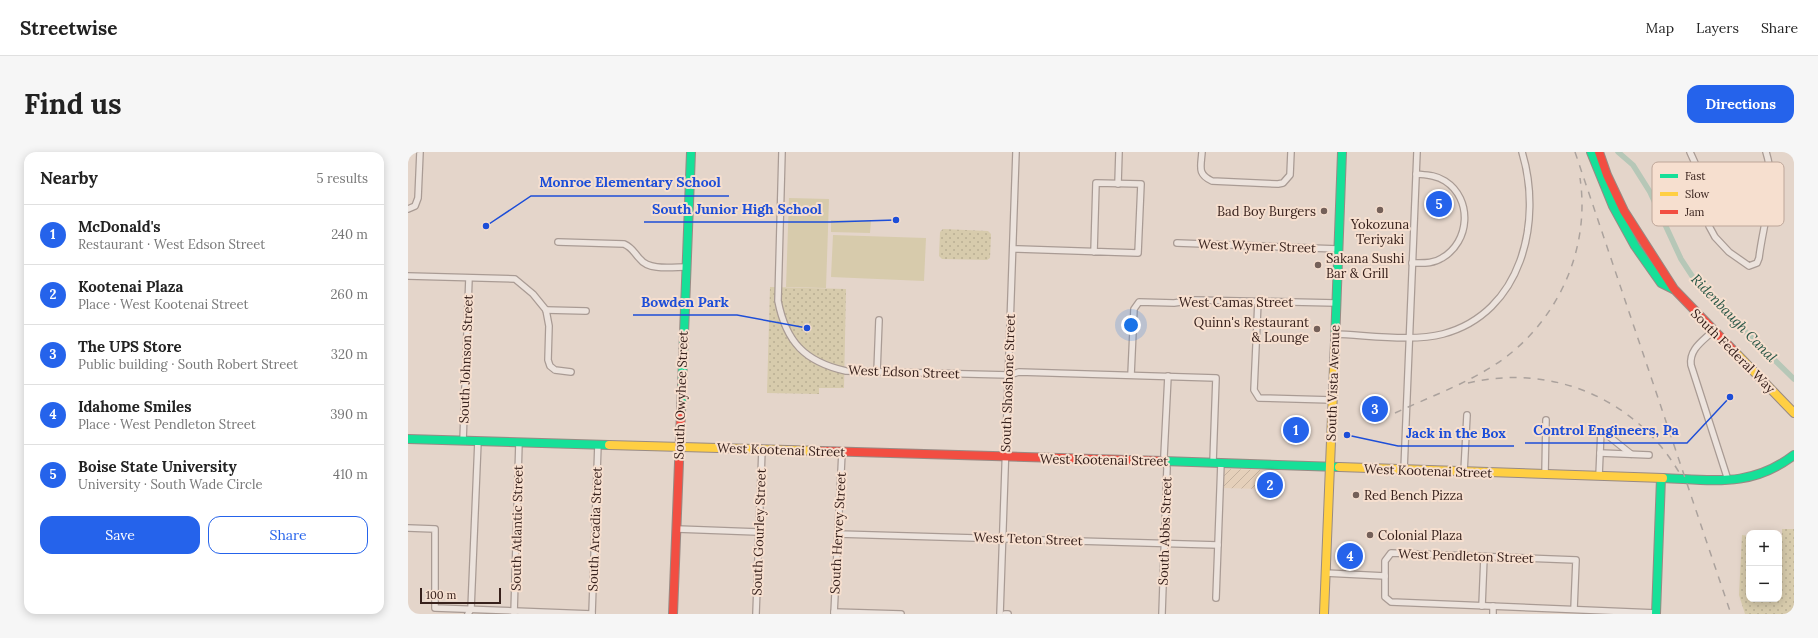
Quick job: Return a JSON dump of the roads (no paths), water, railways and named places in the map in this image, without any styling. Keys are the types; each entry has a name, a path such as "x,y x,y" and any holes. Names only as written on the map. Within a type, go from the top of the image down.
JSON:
{"street":[{"path":"408,209 415,206 418,198 420,152"},
{"name":"South Owyhee Street","path":"673,614 691,152"},
{"name":"West Edson Street","path":"782,152 778,301 781,316 794,343 810,358 833,368 846,371 1009,375 1019,372 1216,378 1217,463"},
{"name":"South Shoshone Street","path":"1000,614 1016,152"},
{"path":"1118,184 1119,152"},
{"path":"1202,152 1202,174 1204,177 1212,181 1278,184 1283,183 1290,175 1291,152"},
{"name":"South Vista Avenue","path":"1324,614 1342,152"},
{"path":"1404,470 1417,152"},
{"path":"1335,334 1430,336 1467,325 1498,300 1513,278 1525,247 1531,216 1529,176 1522,152"},
{"name":"South Federal Way","path":"1591,152 1613,206 1635,246 1661,283 1674,289"},
{"name":"South Federal Way","path":"1599,152 1607,175 1624,211 1674,289 1794,413"},
{"path":"1690,152 1694,162"},
{"path":"1766,152 1768,162"},
{"path":"1412,263 1427,263 1442,259 1454,249 1462,236 1466,221 1464,206 1457,192 1446,181 1431,175 1416,174"},
{"path":"1013,249 1094,252 1138,253 1140,184 1096,183 1094,252"},
{"path":"1709,226 1715,237 1729,252 1749,266 1757,263 1759,258 1764,226"},
{"path":"558,242 624,244 635,251 644,263 650,266 686,267"},
{"name":"West Wymer Street","path":"1177,243 1338,249"},
{"path":"408,276 515,279 533,294 546,310 549,326 548,360 550,366 555,370 571,372"},
{"name":"South Johnson Street","path":"463,441 469,278"},
{"name":"West Camas Street","path":"1131,375 1134,309 1136,304 1143,302 1195,300 1336,303"},
{"path":"1258,301 1254,390 1256,394 1259,398 1332,400"},
{"path":"546,310 586,311"},
{"path":"877,372 879,320"},
{"path":"1713,331 1693,350 1690,357 1691,365 1728,480"},
{"name":"South Abbs Street","path":"1162,614 1167,468 1165,461 1168,376"},
{"path":"1464,472 1467,416"},
{"path":"1545,474 1546,420"},
{"path":"1599,476 1601,430 1631,454"},
{"name":"West Kootenai Street","path":"408,439 1165,461 1728,480 1751,479 1779,467 1794,455"},
{"name":"South Johnson Street","path":"470,612 478,441"},
{"name":"South Atlantic Street","path":"514,612 519,442"},
{"name":"South Arcadia Street","path":"592,614 598,444"},
{"name":"South Gourley Street","path":"756,614 762,449"},
{"name":"South Hervey Street","path":"834,613 842,452"},
{"path":"1600,453 1649,455"},
{"path":"1216,598 1218,545 1217,463"},
{"path":"1385,576 1385,597 1391,602 1656,613 1661,478"},
{"path":"408,528 436,529 435,608 470,612 592,614"},
{"path":"676,529 758,532"},
{"name":"West Teton Street","path":"838,534 1218,545"},
{"name":"West Pendleton Street","path":"1325,574 1385,576 1385,561 1391,553 1576,560 1574,609"},
{"path":"1482,606 1484,557"},
{"path":"1493,606 1493,614"},
{"path":"834,613 901,614"}],"waterway":[{"name":"Ridenbaugh Canal","path":"1618,152 1633,165 1652,196"},
{"name":"Ridenbaugh Canal","path":"1666,226 1681,259 1698,285 1794,379"}],"railway":[{"path":"1575,152 1731,614"},
{"path":"1395,413 1457,385 1493,366 1515,349 1535,330 1551,308 1564,284 1574,259 1580,233 1582,205 1580,178"},
{"path":"1468,383 1499,378 1531,378 1561,383 1589,393 1616,407 1641,425 1662,448 1680,474"}],"place":[{"name":"Boise State University","path":"1439,204"},
{"name":"Yokozuna Teriyaki","path":"1380,210"},
{"name":"Bad Boy Burgers","path":"1324,211"},
{"name":"South Junior High School","path":"896,220"},
{"name":"Monroe Elementary School","path":"486,226"},
{"name":"Sakana Sushi Bar & Grill","path":"1318,265"},
{"name":"Bowden Park","path":"807,328"},
{"name":"Quinn's Restaurant & Lounge","path":"1317,329"},
{"name":"Control Engineers, Pa","path":"1730,397"},
{"name":"The UPS Store","path":"1375,409"},
{"name":"McDonald's","path":"1296,430"},
{"name":"Jack in the Box","path":"1347,435"},
{"name":"Kootenai Plaza","path":"1270,485"},
{"name":"Red Bench Pizza","path":"1356,495"},
{"name":"Colonial Plaza","path":"1370,535"},
{"name":"Idahome Smiles","path":"1350,556"}]}
